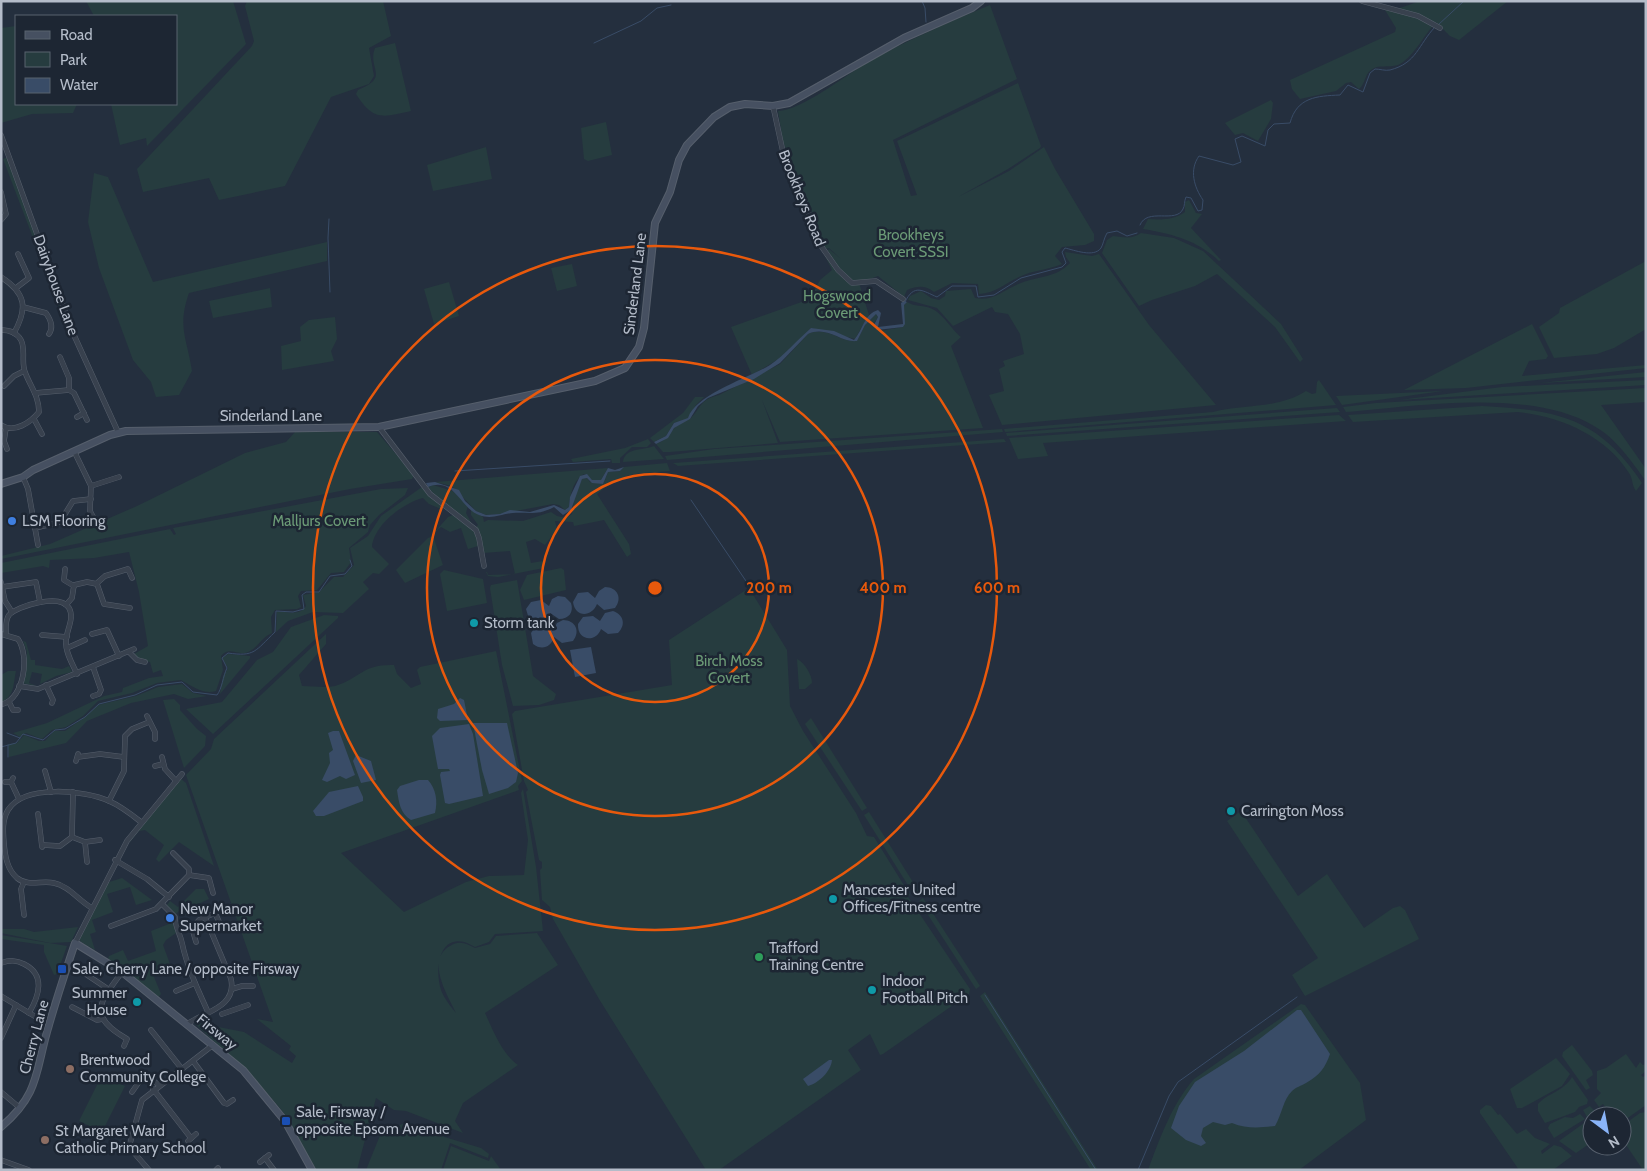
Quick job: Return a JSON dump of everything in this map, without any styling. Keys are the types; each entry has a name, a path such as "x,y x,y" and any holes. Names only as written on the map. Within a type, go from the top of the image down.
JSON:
{"street":[{"name":"Sinderland Lane","path":"1,484 23,477 74,451 118,432 379,427 595,381 625,368 636,354 642,338 655,223 670,192 681,156 698,132 725,109 745,104 773,106 789,103 858,62 904,38 972,8 981,1"},
{"path":"1362,1 1372,6 1418,16 1434,23 1440,28"},
{"name":"Brookheys Road","path":"773,106 783,152 826,256 852,283 876,281 903,299"},
{"name":"Dairyhouse Lane","path":"1,135 74,335 118,432"},
{"path":"1,192 6,214 11,219"},
{"path":"1,220 6,214"},
{"path":"16,288 31,279 18,254"},
{"path":"1,278 16,288 23,307 23,315 14,333"},
{"path":"23,307 46,313 52,324 52,330 49,334"},
{"path":"1,330 14,333 23,345 24,371 35,393 39,412 34,418 18,427 3,427 4,441 7,449"},
{"path":"60,357 69,378 69,390"},
{"path":"4,386 14,376 24,371"},
{"path":"35,393 69,390 74,393 87,420"},
{"path":"77,417 84,413"},
{"path":"34,418 42,434"},
{"path":"379,427 428,491 476,530 480,538 484,566"},
{"path":"74,451 92,486 90,505 98,526"},
{"path":"23,477 28,489 38,545"},
{"path":"92,486 119,477"},
{"path":"35,528 58,524 74,500 91,499"},
{"path":"65,569 64,580 74,586"},
{"path":"66,605 72,598 74,586 77,583 96,584 105,576 128,569 132,578"},
{"path":"12,612 5,603 2,585 36,582 40,602"},
{"path":"96,584 104,604 130,608"},
{"path":"3,704 16,695 24,661 24,652 18,639 4,634 7,618 12,612 40,602 56,600 66,605 70,616 66,637 67,648 77,674"},
{"path":"92,634 107,630 119,656"},
{"path":"42,635 66,637"},
{"path":"67,648 85,640"},
{"path":"19,686 38,689 58,679 93,668 134,649"},
{"path":"129,652 139,661 145,662"},
{"path":"137,667 139,661"},
{"path":"93,668 101,690 99,694 93,696"},
{"path":"47,685 53,700 52,703"},
{"path":"8,702 13,710 18,710"},
{"path":"109,800 123,774 124,742 127,733 148,719 155,737 162,734"},
{"path":"77,758 100,754 124,758"},
{"path":"162,757 168,775 176,781"},
{"path":"155,766 163,764"},
{"path":"45,770 51,792"},
{"path":"75,943 115,860 141,822 182,774"},
{"path":"5,782 12,780 19,799"},
{"path":"92,908 61,885 52,882 24,882 19,880 9,868 3,846 4,820 8,809 19,799 51,792 73,792 109,800 141,822"},
{"path":"72,837 73,792"},
{"path":"36,816 42,846 60,846 72,837"},
{"path":"72,837 85,842 100,839"},
{"path":"85,842 87,862"},
{"path":"111,926 148,913 162,904 189,875 189,869 173,853"},
{"path":"115,860 147,879 169,897"},
{"path":"189,875 211,877 213,893"},
{"path":"24,882 21,889 24,915"},
{"path":"162,904 176,917 175,925 182,941 184,955 208,1012"},
{"path":"196,942 192,928 196,922 205,917 215,913 222,928 226,928"},
{"path":"187,1024 223,1005 232,989 231,979 205,917"},
{"name":"Firsway","path":"75,943 122,972 243,1070 267,1096 293,1134 312,1170"},
{"name":"Cherry Lane","path":"1,1128 20,1108 38,1078 49,1025 75,943"},
{"path":"1,963 9,960 22,963 36,974 39,984 38,994 29,1013"},
{"path":"122,972 108,989 101,1005 103,1020 110,1029 127,1039 124,1046"},
{"path":"87,975 108,989"},
{"path":"179,990 195,983"},
{"path":"232,989 242,986 253,986"},
{"path":"1,996 41,1020"},
{"path":"1,1038 16,1005"},
{"path":"223,1005 224,1014 248,1005"},
{"path":"72,1007 97,1020 103,1020"},
{"path":"151,1030 182,1069"},
{"path":"149,1170 129,1147 140,1104 153,1089 212,1045"},
{"path":"193,1061 224,1103 227,1104 233,1100"},
{"path":"132,1092 136,1082 148,1077 158,1085"},
{"path":"153,1089 189,1140 196,1134"},
{"path":"1,1092 20,1108"},
{"path":"260,1162 267,1157 274,1170"},
{"path":"1,1160 29,1170"}],"green space":[{"path":"86,1 233,1 246,44 147,146 146,138 120,145 111,105 178,105 178,15 93,15"},
{"path":"247,1 383,1 391,36 369,48 374,76 369,84 331,97 285,186 219,200 209,178 143,192 137,169 252,46 254,41 245,6"},
{"path":"1420,1 1508,1 1459,40 1450,36 1436,22 1409,57 1395,66 1374,68 1367,74 1359,89 1351,82 1346,83 1336,91 1300,99 1292,89 1290,80 1395,32 1396,28 1385,10 1400,8"},
{"path":"990,5 1017,79 893,140 911,196 917,195 897,141 1018,83 1041,146 1040,148 1008,169 958,197 1009,171 1044,147 1094,234 1094,241 1085,245 1062,247 1055,256 1062,264 1024,275 985,293 979,294 978,284 952,283 934,292 924,287 907,290 904,297 878,276 859,283 869,315 855,339 811,328 782,357 752,375 731,327 810,299 820,280 832,270 824,254 829,249 841,259 829,248 825,249 783,142 778,111 799,105 865,64 895,48"},
{"path":"15,26 15,105 77,105 73,113 32,114 1,123 1,28"},
{"path":"395,43 411,111 386,116 374,113 368,109 356,94 358,90 368,85 376,77 373,55 375,48"},
{"path":"1271,100 1273,103 1271,119 1258,141 1243,133 1235,135 1225,123"},
{"path":"606,122 612,155 588,161 584,159 581,128"},
{"path":"486,147 492,179 433,191 427,165"},
{"path":"8,157 71,335 68,337 51,285 3,159"},
{"path":"94,173 108,177 153,282 327,242 327,261 189,293 185,305 183,324 192,371 179,395 156,397 151,382 133,360 99,268 88,222"},
{"path":"1189,200 1196,213 1202,214 1191,228 1221,260 1219,261 1202,248 1184,239 1143,229 1148,219 1172,218 1181,215 1185,212 1185,202"},
{"path":"1141,233 1174,238 1203,251 1281,324 1303,359 1300,362 1275,327 1217,274 1195,286 1139,306 1102,253 1107,240 1113,236 1130,237"},
{"path":"1065,252 1092,256 1099,254 1149,325 1216,405 1002,425 989,395 1004,391 999,369 1005,366 1003,361 1024,354 1020,334 1008,314 995,312 992,307 953,326 937,308 908,300 910,296 921,291 931,298 939,300 945,296 946,291 971,289 975,298 993,297 1021,283 1047,276 1065,268 1070,263"},
{"path":"1646,261 1646,329 1614,348 1597,354 1554,358 1539,327 1559,313 1560,308"},
{"path":"572,264 577,286 557,291 551,268"},
{"path":"449,282 459,316 434,324 424,289"},
{"path":"270,288 272,307 213,318 209,301"},
{"path":"907,302 934,310 961,337 951,346 983,428 780,442 762,400 778,443 670,452 663,452 656,444 667,438 679,424 690,419 708,399 780,364 808,334 821,332 857,341 865,325 876,314 878,317 874,323 880,331 903,327 904,305"},
{"path":"335,317 337,339 331,351 334,361 282,370 281,346 301,341 300,327 309,320"},
{"path":"1532,324 1548,356 1546,359 1529,361 1522,376 1646,365 1646,368 1466,388 1404,390"},
{"path":"1646,372 1646,377 1540,383"},
{"path":"1319,380 1336,405 1005,432 1004,429 1213,412 1272,403 1284,401 1306,391 1312,394 1316,393"},
{"path":"1646,380 1646,385 1399,400 1502,387"},
{"path":"1646,388 1646,402 1601,405 1646,469 1646,481 1623,450 1609,437 1594,426 1568,414 1538,407 1506,403 1473,402 1346,412 1343,407 1376,403"},
{"path":"1443,391 1342,405 1336,396"},
{"path":"695,397 704,397 696,405 688,419 674,423 666,436 654,442 650,438 683,413"},
{"path":"1482,406 1532,410 1574,421 1592,431 1609,444 1626,461 1642,483 1636,491 1630,475 1619,460 1595,438 1566,423 1534,414 1518,412 1353,422 1348,415"},
{"path":"1337,408 1340,412 1007,436 1006,433"},
{"path":"1339,415 1346,421 1043,443 1048,456 1018,459 1009,438"},
{"path":"1002,429 1003,432 667,460 665,456 714,449"},
{"path":"295,432 377,432 414,475 412,479 350,489 1,559 1,556 50,544 137,506 245,453 286,442"},
{"path":"648,439 651,443 647,447 632,447 620,458 620,463 612,463 611,459 573,462 571,459 625,448"},
{"path":"1004,439 1006,442 678,466 673,463"},
{"path":"654,446 664,459 623,462 627,454 635,450"},
{"path":"667,463 670,471 623,477 597,494 629,544 631,554 627,557 604,520 574,526 573,522 555,521 557,529 545,545 535,539 526,542 531,563 543,561 544,568 515,574 510,551 483,553 475,528 478,525 471,515 471,509 483,517 484,522 488,520 523,521 551,512 566,518 572,514 574,498 582,479 587,478 590,482 603,484 608,472 620,471 624,467"},
{"path":"608,468 601,480 592,480 584,474 580,477 573,489 569,507 565,510 559,505 553,504 486,515 476,511 452,486 435,482"},
{"path":"433,485 456,492 468,506 466,513 473,526 436,496 428,487"},
{"path":"422,487 442,507 441,509 429,504 423,498 399,510 384,523 374,539 372,547 389,564 379,574 373,573 363,582 369,589 343,613 313,612 288,621 276,632 277,611 293,613 300,611 306,606 303,595 319,592 334,577 343,577 354,565 350,548 368,536 381,516"},
{"name":"Malljurs Covert","path":"408,488 405,495 379,515 370,525 368,532 349,548 351,562 344,572 331,573 317,590 301,591 298,596 301,607 297,609 275,610 271,617 272,633 253,649 246,653 231,651 221,656 223,670 216,691 202,691 181,680 157,683 132,693 98,701 83,716 66,727 52,730 42,739 26,733 20,737 13,733 47,723 104,696 122,692 123,688 149,678 163,676 161,670 153,673 150,662 139,660 134,654 148,646 139,592 129,552 94,558 50,560 49,568 43,566 1,573 1,563 170,529 174,535 176,534 173,528 381,489"},
{"path":"453,515 466,523 474,531 478,546 468,549 461,528 450,532 441,527 433,534 448,517"},
{"path":"433,536 443,565 405,583 396,570 428,538"},
{"path":"561,568 564,570 566,590 524,600 520,590 527,575"},
{"path":"444,570 483,579 487,603 447,611 440,574"},
{"path":"486,572 488,575 513,574 498,577 488,576"},
{"path":"517,580 533,676 556,694 554,700 539,705 513,706 502,665 490,588 491,585"},
{"name":"Trafford Training Centre","path":"749,588 787,650 790,706 803,731 856,813 867,836 874,837 910,895 908,897 970,989 969,994 883,1054 880,1055 870,1034 848,1050 861,1070 719,1170 706,1170 599,999 553,919 550,907 542,900 540,870 542,862 539,860 526,792 528,790 524,781 512,714 515,711 672,685 669,640"},
{"path":"324,615 338,616 338,618 213,734 186,709 222,702 257,660 273,652 291,627"},
{"path":"326,634 326,644 299,675 302,686 335,686 368,669 383,665 394,665 397,674 411,688 421,684 417,670 420,667 496,651 522,781 518,786 519,790 341,853 404,912 466,882 489,876 524,875 528,840 521,793 523,789 536,867 543,931 495,934 489,942 475,947 464,942 455,942 448,945 443,951 440,958 443,952 456,943 466,944 475,948 490,944 496,936 537,933 558,965 485,1013 507,1055 518,1065 463,1103 455,1121 463,1133 406,1111 394,1110 376,1098 357,1170 313,1170 288,1119 279,1107 252,1076 193,1022 244,1032 292,1063 296,1056 289,1050 291,1046 257,1019 273,1022 186,775 211,749 214,739","holes":["439,963 444,988 456,1013 441,990 438,970"]},
{"path":"23,641 26,642 31,660 35,660 35,665 62,669 69,666 72,672 56,676 40,684 42,674 32,672 29,683 37,686 22,683 27,652"},
{"path":"228,654 250,656 250,658 220,694 223,676 228,668 222,658"},
{"path":"797,659 808,669 811,676 812,683 805,689 799,689"},
{"path":"8,671 16,671 14,685 9,697 1,703 1,675"},
{"path":"182,684 193,693 207,696 188,699 174,694 131,703 87,721 66,743 9,757 8,744 17,743 24,735 39,741 45,741 54,731 65,731 98,705 136,696 158,687"},
{"path":"174,699 180,705 180,710 206,736 205,746 184,768 163,700"},
{"path":"811,718 867,808 862,811 805,724"},
{"path":"181,779 186,783 214,866 179,842 159,862 156,859 164,845 145,830 139,831 129,841 142,822"},
{"path":"1241,811 1298,896 1327,874 1364,928 1393,908 1400,906 1405,910 1419,939 1305,996 1292,975 1318,958 1227,821"},
{"path":"869,812 921,895 916,898 864,815"},
{"path":"122,878 152,900 136,905 130,887 107,894 113,912 92,920 96,932 90,934 95,950 81,942 79,938 106,883"},
{"path":"196,889 204,889 209,899 196,905 185,915 180,910 176,914 166,906 170,901 178,907"},
{"path":"923,898 980,986 976,989 919,901"},
{"path":"174,922 176,933 166,940 163,945 170,964 152,972 161,994 158,998 108,959 109,956 123,950 128,961 156,951 151,931"},
{"path":"78,927 71,942 50,943 1,933 1,929 24,929 34,932"},
{"path":"1,935 67,946 57,974 54,975 44,952 44,945 1,939"},
{"path":"985,992 1098,1170 1091,1170 980,996"},
{"path":"1301,1004 1305,1005 1360,1083 1366,1120 1299,1170 1148,1170 1173,1110 1194,1079"},
{"path":"1572,1045 1592,1071 1593,1075 1586,1080 1590,1088 1586,1090 1562,1056 1563,1052"},
{"path":"1626,1054 1636,1068 1640,1062 1643,1065 1646,1064 1646,1071 1641,1075 1643,1077 1646,1075 1646,1105 1632,1115 1632,1106 1604,1106 1603,1104 1598,1106 1594,1100 1601,1093 1597,1089 1597,1071 1606,1068"},
{"path":"1556,1058 1570,1074 1562,1086 1522,1108 1517,1108 1510,1089"},
{"path":"102,1075 125,1086 102,1132 79,1121"},
{"path":"1572,1077 1588,1100 1587,1104 1579,1107 1575,1112 1545,1123 1538,1111 1538,1104 1564,1086"},
{"path":"1486,1105 1491,1106 1498,1115 1500,1114 1517,1134 1526,1129 1535,1138 1550,1144 1541,1151 1542,1154 1554,1145 1561,1147 1572,1156 1553,1170 1519,1170 1480,1113 1480,1110"},
{"path":"1646,1112 1646,1170 1643,1170 1632,1154 1632,1119 1640,1113"},
{"path":"1580,1114 1582,1121 1554,1138 1548,1128 1550,1124 1565,1117 1573,1118"},
{"path":"407,1122 441,1136 481,1148 489,1154 488,1158 450,1143 441,1170 366,1170 381,1133"},
{"path":"1582,1125 1582,1149 1576,1153 1559,1141"},
{"path":"451,1146 489,1161 491,1156 501,1170 443,1170"}],"water":[{"path":"907,302 904,305 905,324 903,327 877,330 874,325 878,317 876,314 865,325 857,341 821,332 808,334 780,363 754,379 708,398 698,406 690,419 674,428 668,438 656,444 654,442 666,436 674,423 688,418 693,409 711,394 770,365 811,328 834,331 854,340 870,315 878,310 881,313 878,327 903,324 901,303"},
{"path":"624,467 620,471 608,472 603,484 592,483 587,478 582,479 571,510 563,515 554,507 538,513 513,513 492,517 479,515 467,507 451,489 437,485 428,487 426,483 435,482 459,490 465,501 476,511 486,515 500,514 510,510 530,512 554,505 565,510 569,507 570,497 580,476 587,474 592,480 601,480 608,468 615,470"},
{"path":"605,587 613,589 618,594 619,597 615,608 604,610 597,604 595,608 584,614 577,611 574,607 573,602 578,593 588,592 595,598 599,591"},
{"path":"558,596 565,597 571,603 572,609 568,616 559,619 550,613 541,623 536,623 529,619 526,609 531,602 541,600 549,606 552,599"},
{"path":"613,611 620,615 623,620 621,630 618,633 608,634 601,629 599,634 591,638 580,634 578,624 583,617 593,616 600,621 605,613"},
{"path":"563,620 571,622 576,627 577,630 573,641 562,643 554,637 546,647 533,644 531,633 536,626 546,625 553,631 557,623"},
{"path":"591,647 596,673 575,677 570,650"},
{"path":"460,698 464,700 468,720 440,721 437,718 438,709 454,704"},
{"path":"473,723 507,723 518,773 516,782 508,788 489,794 482,770"},
{"path":"469,724 473,734 483,796 449,804 445,803 440,775 441,772 450,771 449,769 438,769 432,736 440,728"},
{"path":"339,731 355,775 346,779 340,776 327,782 322,780 330,763 329,753 333,750 328,733"},
{"path":"356,755 371,761 376,780 361,783 353,761"},
{"path":"419,780 428,780 435,791 435,813 411,820 402,811 397,790 400,786"},
{"path":"358,786 363,801 324,816 316,816 313,811 329,792"},
{"path":"1297,1010 1301,1010 1330,1054 1324,1067 1318,1074 1292,1091 1275,1126 1253,1128 1232,1123 1225,1125 1213,1122 1203,1128 1201,1136 1206,1143 1201,1146 1186,1140 1171,1128 1179,1106 1195,1082 1244,1051"},
{"path":"829,1060 832,1060 831,1064 824,1076 808,1086 803,1079"}],"waterway":[{"path":"922,1 925,8 926,22"},
{"path":"1438,25 1464,1"},
{"path":"594,43 641,21 657,8 671,5"},
{"path":"1140,225 1149,217 1168,216 1179,213 1184,208 1186,197 1191,198 1198,211 1202,210 1203,200 1197,190 1193,173 1199,156 1233,165 1241,162 1235,139 1242,136 1265,146 1268,130 1274,124 1290,123 1293,114 1303,103 1316,97 1340,95 1348,85 1363,92 1370,73 1375,69 1390,70 1406,63 1412,58 1435,27"},
{"path":"329,219 330,292"},
{"path":"905,302 908,296 915,290 937,297 952,286 976,286 978,297 994,295 1021,278 1062,267 1066,263 1062,252 1065,248 1089,253 1094,252 1101,248 1107,233 1117,231 1127,236 1137,233"},
{"path":"455,471 610,461"},
{"path":"691,500 748,584"},
{"path":"1,747 16,743 23,734 43,740 55,730 65,729 85,717 99,704 135,695 157,685 182,682 193,692 217,695 227,668 222,658 228,653 244,654 258,648 275,632 276,611 293,612 304,609 302,595 306,592 319,592 330,576 345,574 352,566 350,560"},
{"path":"7,733 20,738"},
{"path":"8,745 8,757"},
{"path":"985,995 1096,1170"},
{"path":"1138,1170 1169,1096 1178,1082 1297,997"}],"place":[{"name":"LSM Flooring","path":"12,521"},
{"name":"Storm tank","path":"474,623"},
{"name":"Carrington Moss","path":"1231,811"},
{"name":"Mancester United Offices/Fitness centre","path":"833,899"},
{"name":"New Manor Supermarket","path":"170,918"},
{"name":"Trafford Training Centre","path":"759,957"},
{"name":"Sale, Cherry Lane / opposite Firsway","path":"62,969"},
{"name":"Indoor Football Pitch","path":"872,990"},
{"name":"Summer House","path":"137,1002"},
{"name":"Brentwood Community College","path":"70,1069"},
{"name":"Sale, Firsway / opposite Epsom Avenue","path":"286,1121"},
{"name":"St Margaret Ward Catholic Primary School","path":"45,1140"}],"park label":[{"name":"Brookheys Covert SSSI","path":"911,244"},
{"name":"Hogswood Covert","path":"837,304"},
{"name":"Birch Moss Covert","path":"729,670"}]}
